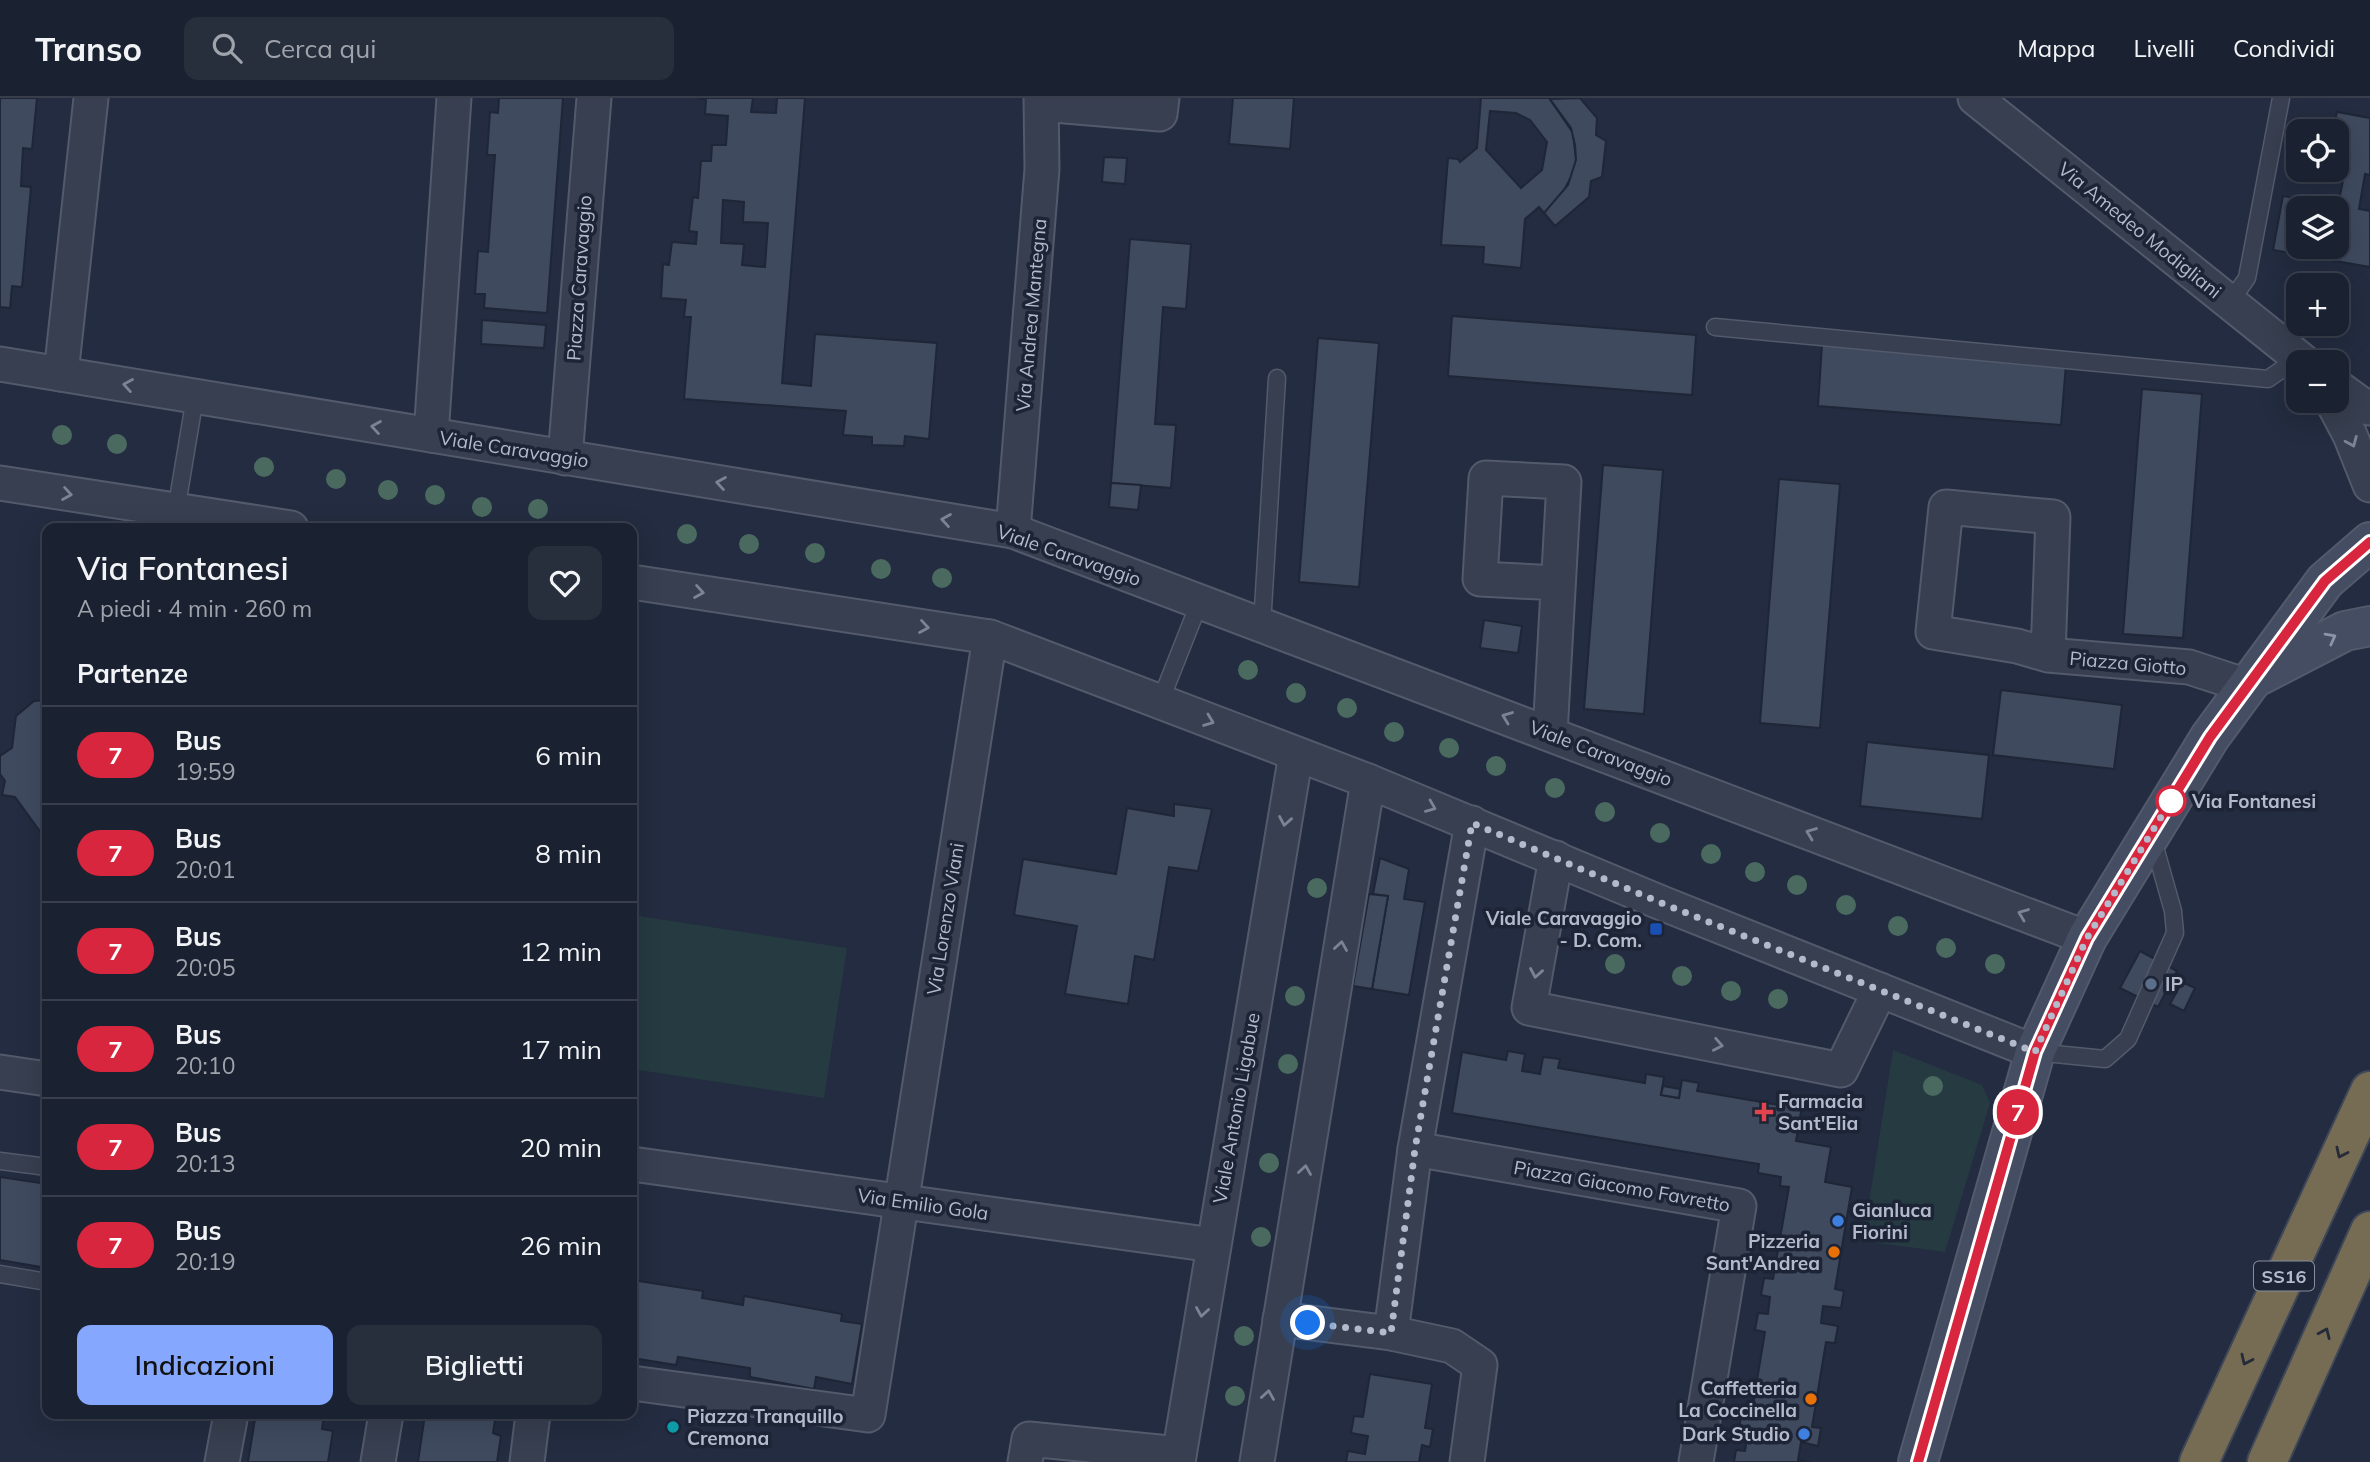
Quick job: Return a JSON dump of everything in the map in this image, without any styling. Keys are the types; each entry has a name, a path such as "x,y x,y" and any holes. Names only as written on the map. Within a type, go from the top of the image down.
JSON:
{"highway":[{"name":"SS16","path":"2199,1462 2370,1091"},
{"name":"SS16","path":"2267,1462 2370,1231"}],"street":[{"path":"61,374 91,98"},
{"path":"430,435 454,98"},
{"name":"Piazza Caravaggio","path":"565,458 594,98"},
{"path":"1042,101 1160,114 1162,98"},
{"name":"Via Amedeo Modigliani","path":"1975,98 2289,350"},
{"name":"Via Andrea Mantegna","path":"1013,531 1042,169 1042,101"},
{"name":"Viale Caravaggio","path":"0,363 1013,531 2087,938"},
{"path":"2349,395 2370,408"},
{"path":"2338,413 2370,485"},
{"path":"0,483 259,523"},
{"name":"Piazza Giotto","path":"2048,655 2053,517 1946,508 1933,632 2017,646 2048,655 2189,667 2250,683"},
{"path":"1918,1462 2035,1052 2087,938 2210,737 2325,581 2370,542"},
{"path":"637,583 990,637 1368,781 1664,904 2035,1052"},
{"path":"1550,734 1558,583"},
{"path":"2250,683 2345,631 2370,626"},
{"name":"Via Lorenzo Viani","path":"902,1202 990,637"},
{"name":"Viale Antonio Ligabue","path":"1178,1458 1296,754"},
{"path":"1257,1462 1368,781"},
{"path":"1391,1333 1415,1149 1472,823"},
{"path":"1556,858 1529,1008 1841,1070 1880,989"},
{"path":"0,1072 42,1078"},
{"name":"Piazza Giacomo Favretto","path":"1415,1149 1739,1206 1696,1462"},
{"name":"Via Emilio Gola","path":"637,1165 1213,1245"},
{"path":"637,1384 868,1415 902,1202"},
{"path":"1280,1319 1391,1333 1452,1346 1480,1365 1467,1462"},
{"path":"222,1462 230,1419"},
{"path":"378,1462 385,1419"},
{"path":"527,1462 532,1419"},
{"path":"1025,1462 1029,1439 1178,1458"}],"lane":[{"path":"2230,302 2247,278 2281,98"},
{"path":"1715,327 2268,380 2286,369"},
{"path":"1262,625 1277,378"},
{"path":"176,510 195,397"},
{"path":"1160,702 1200,601"},
{"path":"2035,1052 2105,1059 2128,1039 2175,933 2173,911 2151,833"},
{"path":"0,1161 42,1166"},
{"path":"0,1274 42,1281"}],"green space":[{"path":"637,916 847,948 824,1098 637,1070"},
{"path":"1893,1050 1982,1085 1990,1103 1945,1252 1863,1241"}],"building":[{"path":"0,98 37,98 32,149 23,148 21,186 31,187 22,287 12,286 10,308 0,307"},
{"path":"499,98 563,98 547,313 484,308 485,294 475,294 478,251 488,252 495,155 487,155 490,112 498,113"},
{"path":"698,98 753,98 751,112 776,113 777,98 805,98 782,383 811,386 815,334 937,343 929,439 905,436 904,446 872,445 872,437 843,435 846,411 684,399 691,317 684,317 686,300 661,298 663,264 669,265 672,242 696,244 697,232 689,231 693,197 698,198 701,161 711,161 712,145 726,145 728,116 705,114 706,100","holes":["723,200 744,202 743,222 768,223 765,267 742,265 744,244 721,243"]},
{"path":"1233,98 1294,98 1290,149 1229,144"},
{"path":"1481,98 1549,98 1573,133 1576,160 1572,175 1561,196 1544,213 1539,207 1525,219 1521,268 1483,264 1484,247 1441,245 1448,158 1458,159 1460,162 1477,148","holes":["1490,111 1516,113 1530,120 1547,142 1542,170 1521,188 1486,150"]},
{"path":"1580,98 1597,118 1596,135 1606,141 1602,177 1591,181 1589,197 1555,226 1544,213 1568,185 1576,160 1571,128 1550,99"},
{"path":"2337,112 2370,118 2370,175 2365,174 2359,209 2370,211 2370,267 2324,259 2349,259 2349,196 2340,196 2343,182 2349,182 2349,119 2336,119"},
{"path":"1104,157 1127,158 1125,184 1102,182"},
{"path":"2283,196 2286,197 2286,252 2273,250"},
{"path":"1130,239 1191,244 1186,309 1163,307 1155,424 1176,425 1171,488 1111,483"},
{"path":"1452,316 1696,335 1692,395 1448,376"},
{"path":"482,320 546,325 544,348 481,344"},
{"path":"1318,338 1379,343 1359,587 1299,582"},
{"path":"1822,345 2066,364 2061,425 1818,406"},
{"path":"2142,389 2202,394 2183,638 2123,634"},
{"path":"1603,465 1663,470 1644,714 1584,709"},
{"path":"1779,479 1840,484 1820,728 1760,723"},
{"path":"1111,483 1141,485 1138,510 1109,507"},
{"path":"1484,620 1522,626 1518,653 1480,648"},
{"path":"2001,690 2122,705 2114,769 1993,755"},
{"path":"42,700 42,834 15,797 2,795 5,781 0,774 0,756 12,748 16,716 34,701"},
{"path":"1867,742 1989,755 1982,819 1860,806"},
{"path":"1174,804 1212,809 1198,871 1169,867 1154,960 1135,956 1128,1004 1065,994 1077,926 1014,915 1023,859 1116,874 1127,808 1174,816"},
{"path":"1380,858 1409,869 1404,899 1425,902 1409,995 1372,989 1388,896 1373,894"},
{"path":"1369,894 1388,896 1372,989 1353,986"},
{"path":"2140,951 2177,971 2158,1007 2120,988"},
{"path":"2182,982 2195,988 2184,1011 2170,1004"},
{"path":"1508,1051 1525,1054 1522,1071 1540,1074 1543,1057 1560,1059 1558,1068 1645,1083 1646,1074 1664,1077 1661,1095 1679,1098 1682,1080 1699,1083 1697,1091 1784,1106 1786,1097 1803,1100 1796,1141 1831,1147 1825,1182 1852,1187 1835,1289 1844,1291 1841,1308 1823,1306 1821,1323 1838,1326 1835,1343 1826,1342 1812,1427 1821,1428 1818,1446 1801,1442 1798,1460 1810,1462 1734,1462 1736,1450 1745,1451 1748,1433 1739,1432 1741,1415 1751,1416 1765,1332 1755,1330 1758,1313 1768,1314 1770,1297 1761,1295 1764,1278 1773,1279 1789,1187 1780,1186 1781,1177 1758,1173 1759,1164 1452,1113 1462,1052 1506,1060"},
{"path":"1663,1086 1680,1089 1679,1098 1661,1095"},
{"path":"0,1177 42,1183 42,1267 0,1260"},
{"path":"637,1281 703,1291 702,1298 743,1305 744,1296 842,1314 841,1321 862,1324 852,1384 816,1377 814,1389 750,1377 750,1368 678,1357 676,1365 637,1359"},
{"path":"1370,1374 1432,1384 1425,1428 1433,1429 1430,1447 1422,1445 1419,1462 1346,1462 1348,1451 1365,1454 1368,1436 1351,1433 1354,1416 1363,1417"},
{"path":"255,1419 323,1419 322,1429 333,1431 328,1462 248,1462"},
{"path":"424,1419 495,1419 493,1433 501,1436 497,1462 418,1462"}],"bus line":[{"name":"7","path":"1918,1462 2035,1052 2087,938 2210,737 2325,581 2370,542"}],"place":[{"name":"Via Fontanesi","path":"2171,801"},
{"name":"Viale Caravaggio - D. Com.","path":"1656,929"},
{"name":"IP","path":"2151,984"},
{"name":"Farmacia Sant'Elia","path":"1764,1112"},
{"name":"Gianluca Fiorini","path":"1838,1221"},
{"name":"Pizzeria Sant'Andrea","path":"1834,1252"},
{"name":"Caffetteria La Coccinella","path":"1811,1399"},
{"name":"Piazza Tranquillo Cremona","path":"673,1427"},
{"name":"Dark Studio","path":"1804,1434"}],"route":[{"path":"1308,1323 1391,1333 1415,1149 1472,823 1664,904 2035,1052 2087,938 2175,794 2171,801"}]}
